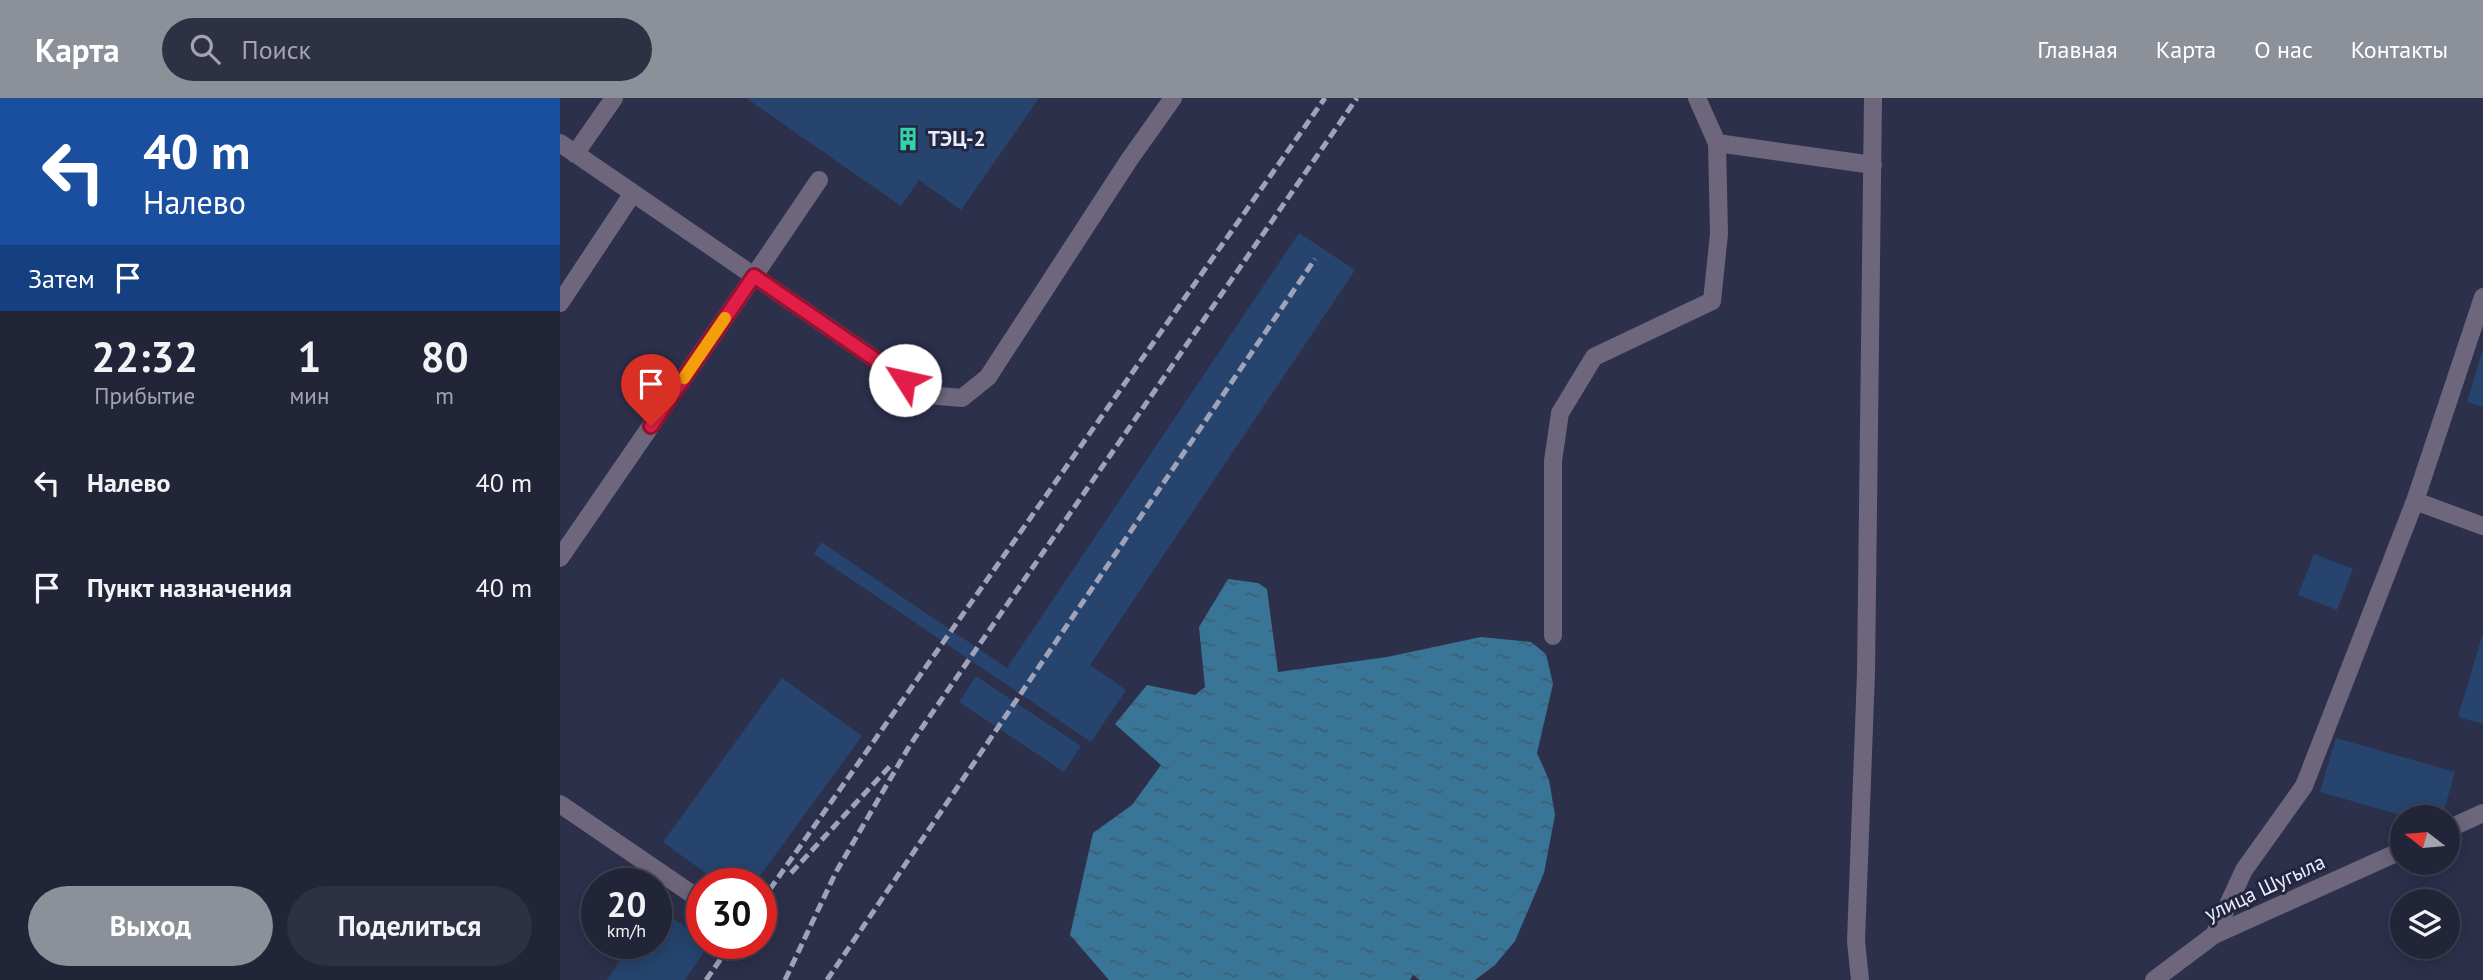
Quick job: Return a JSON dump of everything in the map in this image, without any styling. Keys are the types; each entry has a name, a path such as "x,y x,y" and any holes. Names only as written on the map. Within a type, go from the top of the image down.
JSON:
{"street":[{"path":"575,154 614,98"},
{"path":"560,143 927,395 962,398 988,377 1121,171 1173,98"},
{"path":"1553,636 1553,461 1560,413 1594,358 1712,301 1719,234 1717,143 1697,98"},
{"path":"1861,979 1856,941 1866,673 1873,98"},
{"path":"1717,143 1873,165"},
{"path":"560,558 819,180"},
{"path":"560,303 633,193"},
{"path":"2214,935 2244,870 2304,786 2415,501 2483,297"},
{"path":"2415,501 2483,526"},
{"path":"560,804 686,890"},
{"path":"2460,824 2483,814"},
{"name":"улица Шугыла","path":"2154,980 2214,935 2390,856"}],"water":[{"path":"1228,579 1258,583 1267,589 1278,672 1387,657 1481,637 1531,642 1546,654 1553,684 1537,753 1549,780 1555,815 1544,873 1515,941 1495,965 1475,980 1420,980 1413,975 1410,980 1109,980 1070,935 1093,833 1132,805 1161,765 1115,724 1147,685 1195,695 1205,687 1199,627"}],"building":[{"name":"ТЭЦ-2","path":"746,98 1039,98 961,210 919,180 901,206"},
{"path":"1299,233 1355,270 1090,665 1126,690 1091,742 814,554 821,542 1007,668"},
{"path":"2483,349 2483,407 2467,402"},
{"path":"2314,554 2353,569 2337,610 2298,595"},
{"path":"2483,633 2483,724 2458,717"},
{"path":"976,676 1081,746 1064,772 959,702"},
{"path":"782,678 862,736 766,868 699,868 663,842"},
{"path":"2336,738 2455,772 2445,805 2390,805 2390,812 2320,792"},
{"path":"672,918 686,927 686,959 699,959 685,980 607,980 621,959 672,959"}],"railway":[{"path":"777,879 1325,98"},
{"path":"785,980 836,872 910,745 1357,98"},
{"path":"827,980 1315,259"},
{"path":"791,873 891,765"},
{"path":"706,980 721,959"}],"slow traffic":[{"path":"684,378 725,318"}],"place":[{"name":"ТЭЦ-2","path":"908,139"}],"route":[{"path":"651,426 754,276 905,380"}]}
